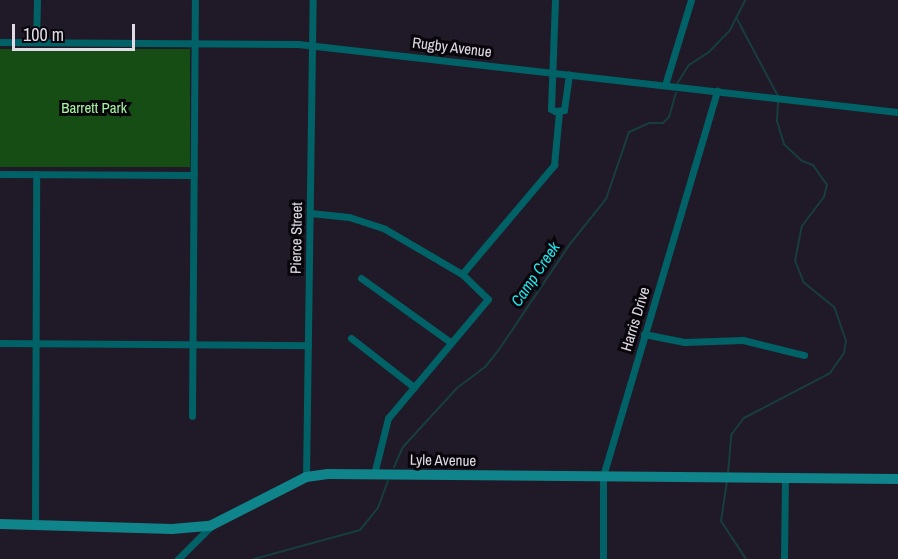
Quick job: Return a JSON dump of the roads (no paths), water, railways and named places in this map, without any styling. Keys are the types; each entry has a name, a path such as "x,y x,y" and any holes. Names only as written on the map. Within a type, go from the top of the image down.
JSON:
{"street":[{"path":"36,42 37,0"},
{"path":"192,416 195,0"},
{"name":"Pierce Street","path":"306,477 314,0"},
{"path":"555,0 551,108 560,112"},
{"path":"665,85 691,0"},
{"name":"Rugby Avenue","path":"0,42 313,45 898,112"},
{"path":"462,274 554,165 560,112 564,110 568,74"},
{"name":"Harris Drive","path":"603,559 603,476 717,91"},
{"path":"0,174 194,175"},
{"path":"35,525 36,174"},
{"path":"310,213 334,215 385,229 462,274 488,299 388,418 376,455 374,474"},
{"path":"361,278 450,342"},
{"path":"644,334 684,342 742,340 804,355"},
{"path":"351,338 414,387"},
{"path":"0,344 308,345"},
{"name":"Lyle Avenue","path":"0,524 172,529 210,526 306,477 374,474 898,479"},
{"path":"784,559 785,478"},
{"path":"178,559 210,526"}],"waterway":[{"name":"Camp Creek","path":"677,84 689,65 709,52 730,30 745,0"},
{"path":"737,19 778,96"},
{"name":"Camp Creek","path":"394,467 403,447 457,388 485,367 498,351 570,244 606,199 629,132 649,123 663,123 669,117 676,93"},
{"path":"728,473 731,435 744,418 830,373 844,353 846,341 834,307 804,283 795,261 802,226 824,197 827,185 813,165 802,161 784,144 777,121 778,101"},
{"name":"Camp Creek","path":"254,559 360,530 378,508 388,481"},
{"path":"727,481 721,521 746,559"}],"park label":[{"name":"Barrett Park","path":"94,108"}]}
